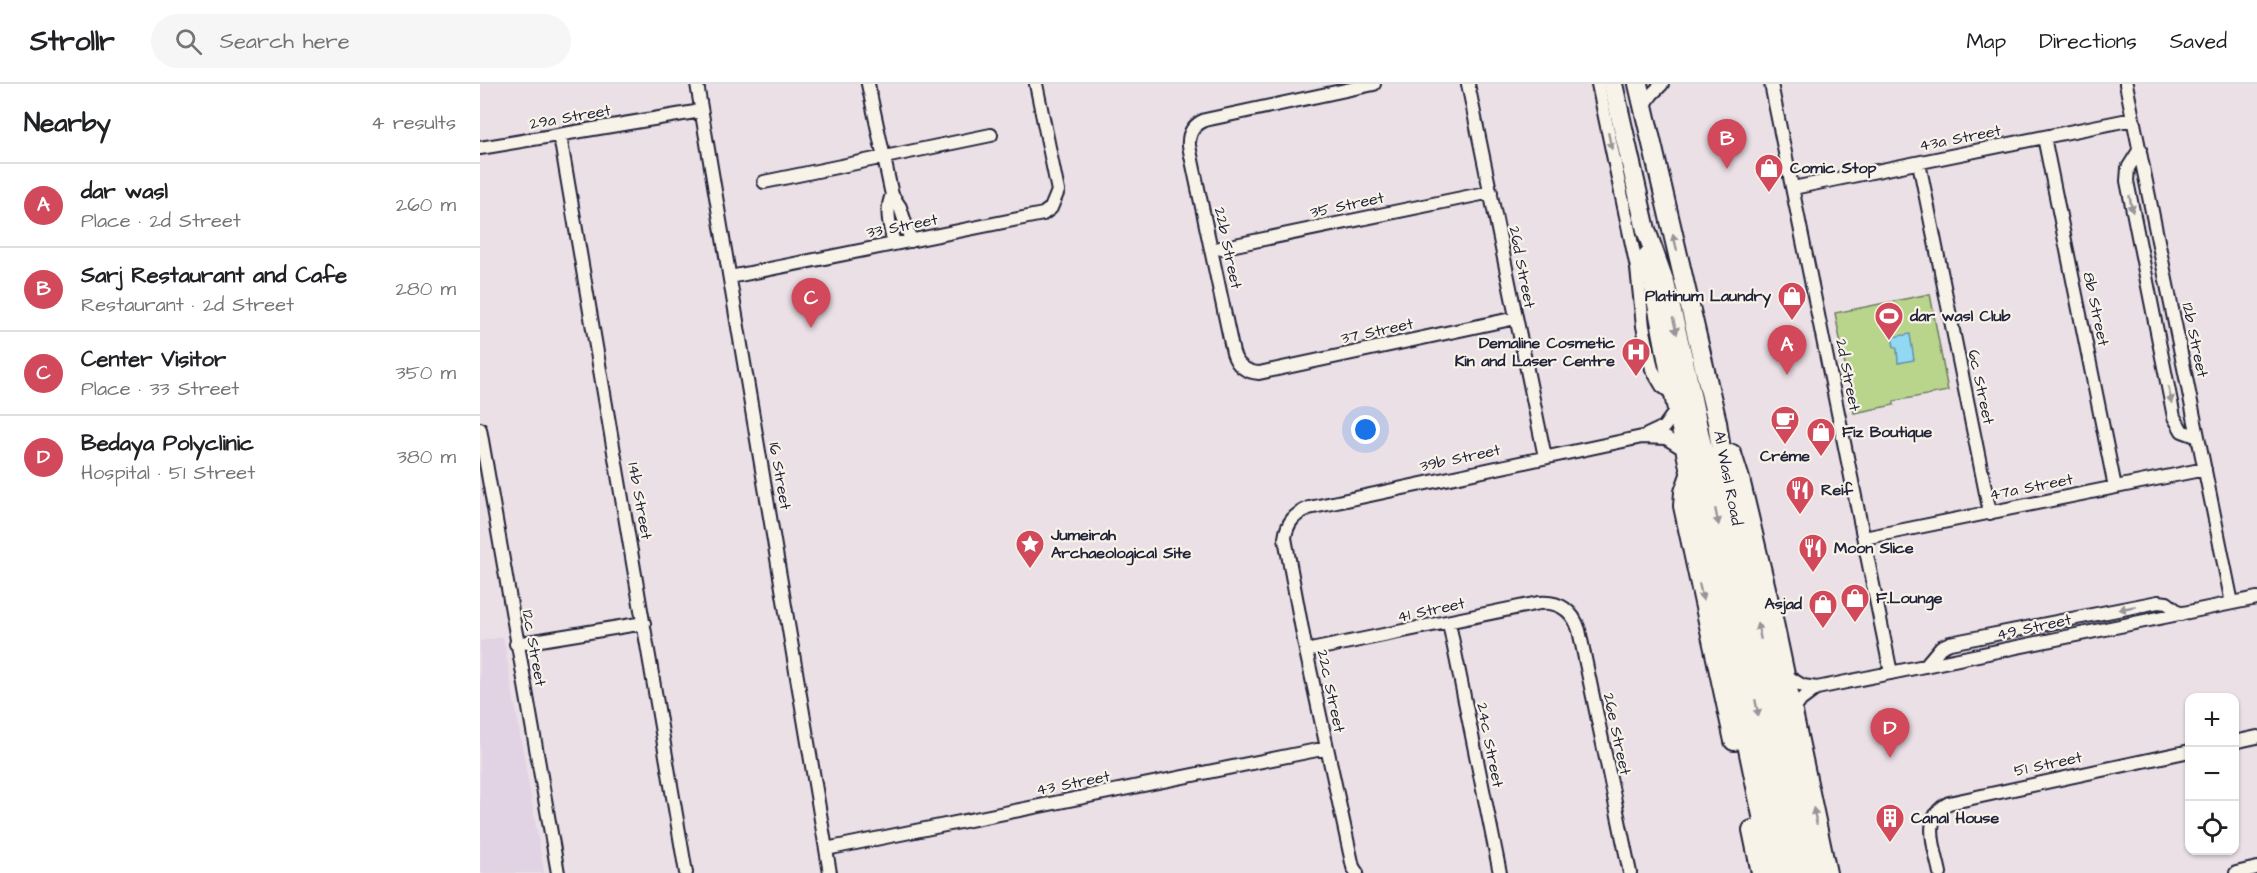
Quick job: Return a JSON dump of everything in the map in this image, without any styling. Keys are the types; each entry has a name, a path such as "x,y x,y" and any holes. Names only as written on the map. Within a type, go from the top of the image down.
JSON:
{"main road":[{"name":"Al Wasl Road","path":"1614,84 1646,230 1651,283 1675,402 1774,873"},
{"name":"Al Wasl Road","path":"1638,84 1717,422 1722,457 1810,873"},
{"name":"Al Wasl Road","path":"1646,230 1665,283 1686,370 1792,873"},
{"path":"1717,422 1734,459 1740,479 1827,873"},
{"path":"1691,473 1684,492 1683,506 1761,873"}],"street":[{"name":"16 Street","path":"697,84 830,873"},
{"path":"868,84 892,195 900,207 910,240"},
{"name":"33 Street","path":"730,277 1043,214 1051,208 1058,191 1036,84"},
{"name":"22b Street","path":"1246,370 1234,358 1189,147 1193,128 1205,120 1374,84"},
{"name":"26d Street","path":"1468,84 1545,457"},
{"path":"1598,84 1639,278 1643,326 1652,369 1675,402"},
{"path":"1644,107 1662,84"},
{"name":"2d Street","path":"1772,84 1891,673"},
{"name":"12b Street","path":"2126,84 2232,603"},
{"name":"29a Street","path":"480,148 701,111"},
{"name":"43a Street","path":"1793,188 2133,119"},
{"path":"764,182 991,135"},
{"name":"14b Street","path":"560,136 686,873"},
{"name":"8b Street","path":"2044,137 2115,487"},
{"path":"2140,149 2128,168 2127,181 2174,417 2182,431 2198,437"},
{"name":"6c Street","path":"1919,163 1990,513"},
{"name":"35 Street","path":"1211,250 1491,192"},
{"path":"892,195 888,218 894,244"},
{"name":"37 Street","path":"1246,370 1259,373 1516,318"},
{"name":"39b Street","path":"1289,522 1309,508 1642,437 1664,427 1675,402"},
{"name":"12c Street","path":"480,429 558,873"},
{"name":"39b Street","path":"1642,437 1666,438 1685,450"},
{"name":"47a Street","path":"1864,538 2205,469"},
{"name":"22c Street","path":"1289,522 1285,538 1306,651 1354,871"},
{"name":"49 Street","path":"1817,688 2257,598"},
{"path":"1925,666 1941,647 1950,643 2158,602 2167,603 2181,614"},
{"name":"41 Street","path":"1306,651 1539,603 1563,607"},
{"name":"26e Street","path":"1563,607 1570,613 1579,630 1630,873"},
{"path":"516,644 644,623"},
{"name":"24c Street","path":"1449,623 1500,873"},
{"path":"1785,675 1803,686 1817,688"},
{"path":"1792,712 1801,700 1817,688"},
{"path":"2239,741 2257,737"},
{"name":"43 Street","path":"826,849 1327,748"},
{"name":"51 Street","path":"1940,873 1931,822 1935,813 1949,802 2185,752"},
{"path":"2236,873 2257,868"}],"shaded area":[{"path":"503,637 544,873 480,873 480,641"}],"green space":[{"name":"dar wasl Club","path":"1930,294 1948,391 1894,401 1894,405 1854,413 1835,313"}],"water":[{"path":"1910,334 1914,360 1898,363 1897,349 1894,347 1892,337"}],"place":[{"name":"Sarj Restaurant and Cafe","path":"1727,169"},
{"name":"Comic Stop","path":"1769,194"},
{"name":"Platinum Laundry","path":"1792,322"},
{"name":"Center Visitor","path":"811,328"},
{"name":"dar wasl Club","path":"1889,342"},
{"name":"dar wasl","path":"1787,375"},
{"name":"Demaline Cosmetic Kin and Laser Centre","path":"1636,378"},
{"name":"Créme","path":"1785,446"},
{"name":"Fiz Boutique","path":"1821,458"},
{"name":"Reif","path":"1800,516"},
{"name":"Jumeirah Archaeological Site","path":"1030,570"},
{"name":"Moon Slice","path":"1813,574"},
{"name":"F.Lounge","path":"1855,624"},
{"name":"Asjad","path":"1823,630"},
{"name":"Bedaya Polyclinic","path":"1890,758"},
{"name":"Canal House","path":"1890,844"}]}
